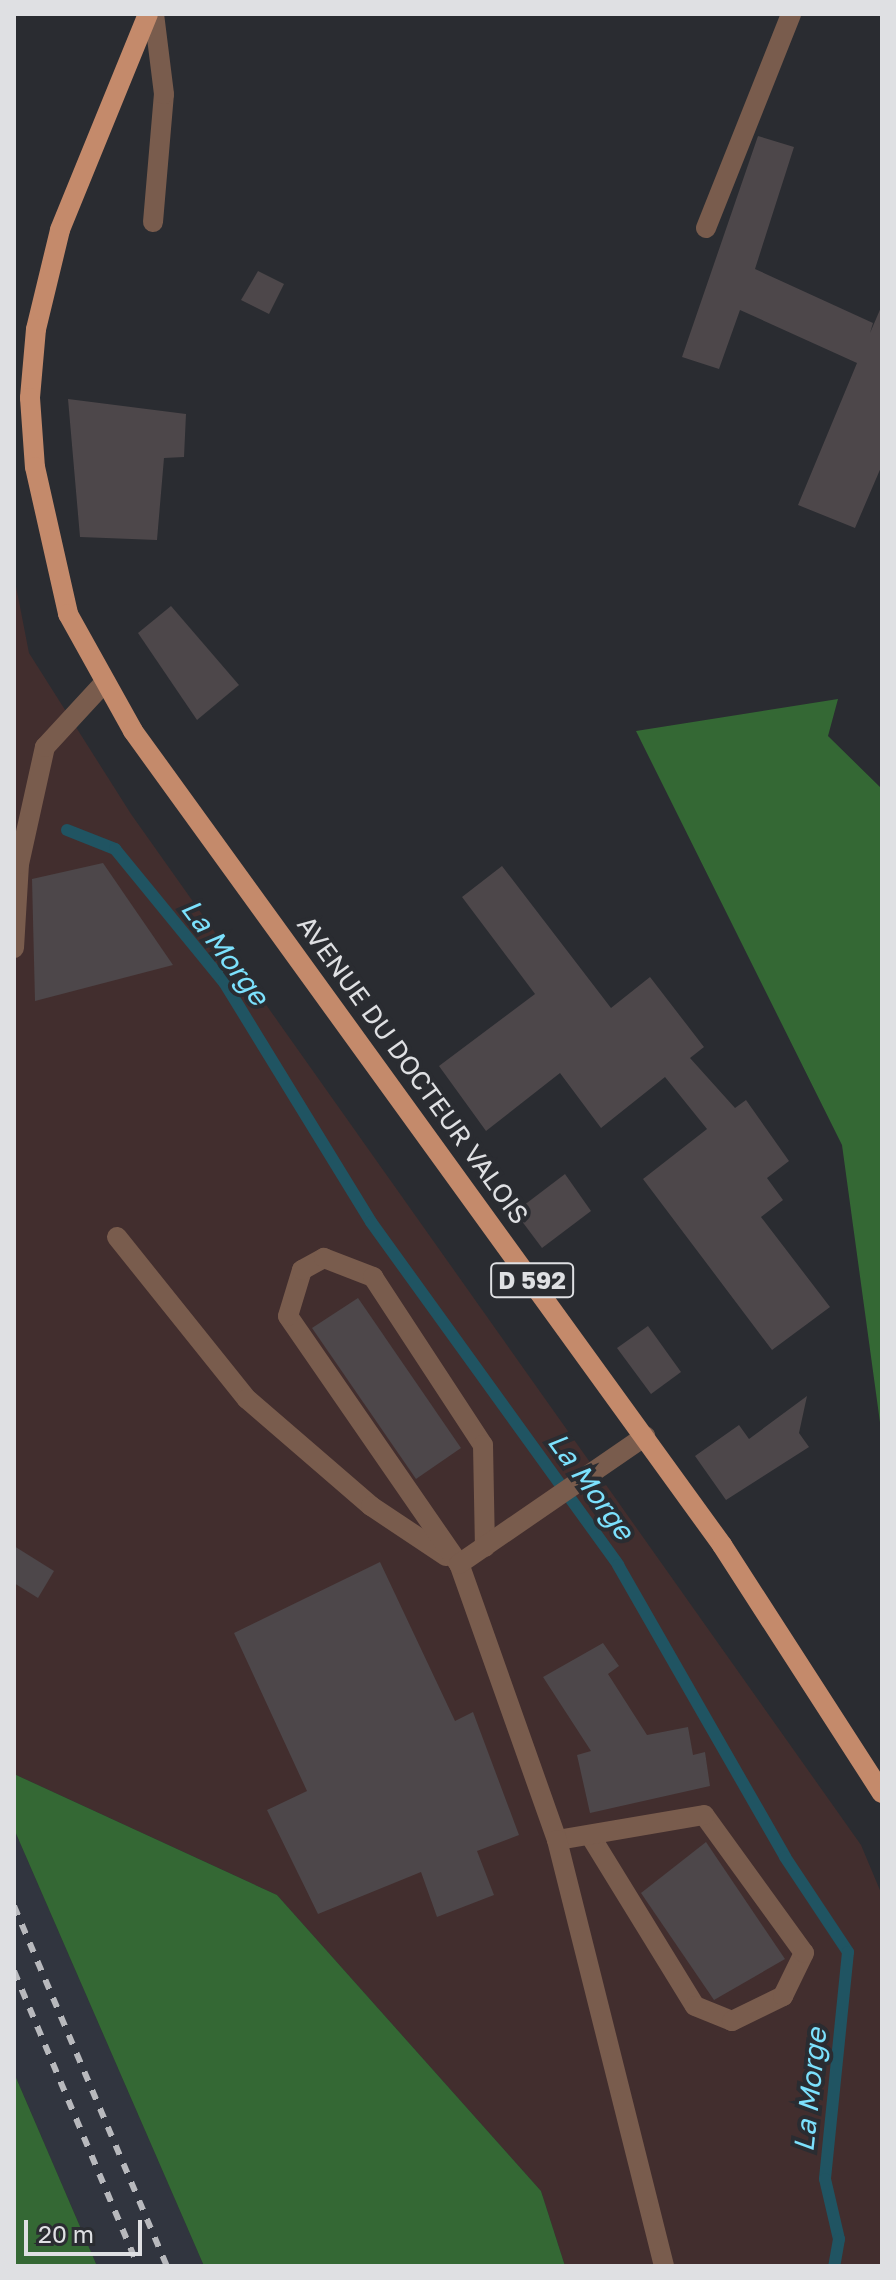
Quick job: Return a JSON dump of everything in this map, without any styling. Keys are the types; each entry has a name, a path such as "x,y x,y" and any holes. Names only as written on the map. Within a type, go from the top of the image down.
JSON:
{"main road":[{"name":"D 592","path":"104,683 68,614 47,538 30,398 36,329 60,230 148,14"},
{"name":"AVENUE DU DOCTEUR VALOIS","path":"104,683 645,1436 850,1737 882,1793"}],"street":[{"path":"153,222 164,94 154,14"},
{"path":"706,228 791,14"},
{"path":"14,948 19,864 45,747 104,683"},
{"path":"117,1237 247,1399 371,1506 459,1564"},
{"path":"485,1547 483,1445 373,1277 324,1258 302,1270 288,1316 459,1564 557,1840 664,2266"},
{"path":"459,1564 645,1436"},
{"path":"557,1840 591,1837 704,1815 804,1953 783,1996 732,2021 695,2006 591,1837"}],"shaded area":[{"path":"14,576 29,653 131,814 861,1845 882,1895 882,2266 565,2266 541,2191 277,1895 14,1774"},
{"path":"14,1829 204,2266 97,2266 14,2073"}],"green space":[{"path":"838,699 828,736 882,789 882,1437 842,1145 636,731"},
{"path":"14,1774 277,1895 541,2191 565,2266 204,2266 14,1829"},
{"path":"14,2073 97,2266 14,2266"}],"building":[{"path":"758,136 794,147 755,269 873,323 870,333 882,305 882,465 855,528 798,505 857,363 740,310 719,369 682,357"},
{"path":"258,271 284,284 269,314 241,300"},
{"path":"68,399 186,414 184,457 164,458 157,540 80,537"},
{"path":"171,606 239,685 197,720 138,633"},
{"path":"103,863 173,965 35,1001 32,879"},
{"path":"502,866 611,1008 650,977 704,1047 690,1058 735,1108 746,1100 789,1161 767,1178 783,1200 761,1217 830,1307 772,1350 643,1179 707,1129 665,1077 601,1128 560,1073 486,1131 439,1066 535,994 462,897"},
{"path":"565,1174 591,1211 542,1248 515,1212"},
{"path":"358,1298 461,1448 416,1479 312,1328"},
{"path":"648,1326 681,1372 651,1394 617,1348"},
{"path":"807,1396 799,1433 809,1447 726,1500 695,1456 739,1425 749,1439"},
{"path":"14,1546 54,1571 38,1598 14,1583"},
{"path":"380,1562 455,1721 473,1712 519,1835 477,1851 494,1895 437,1917 421,1872 318,1914 267,1810 307,1791 234,1633"},
{"path":"603,1643 619,1666 608,1674 647,1735 688,1727 693,1755 705,1752 710,1786 590,1813 577,1755 591,1751 543,1677"},
{"path":"706,1842 785,1959 714,2000 641,1893"}],"waterway":[{"name":"La Morge","path":"67,830 115,849 224,982 371,1222 618,1565 785,1857 848,1952 825,2179 839,2239 834,2266"}],"railway":[{"path":"14,1906 167,2266"},
{"path":"14,1971 138,2266"}]}
